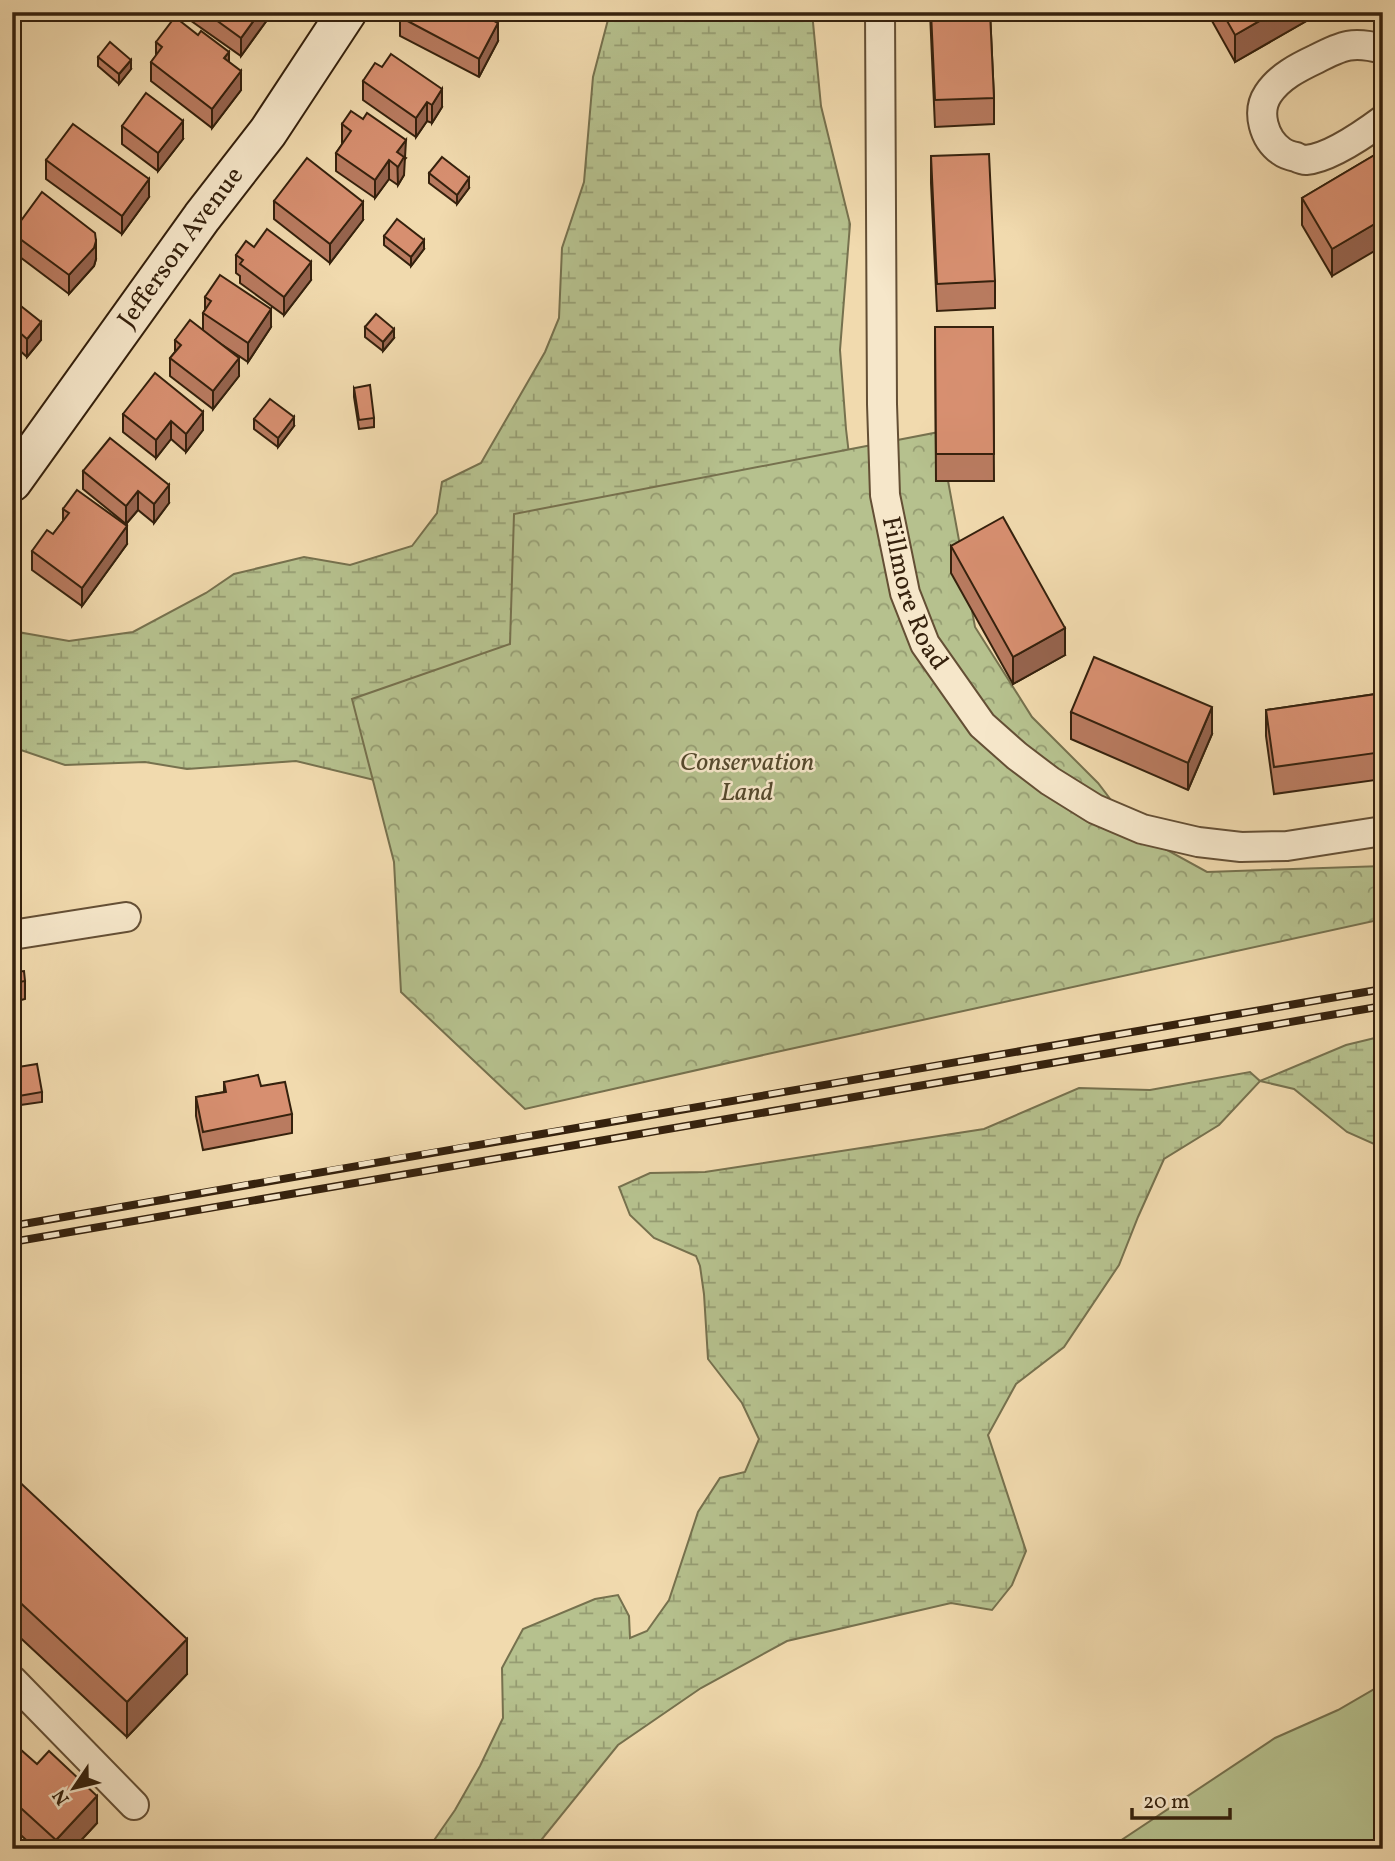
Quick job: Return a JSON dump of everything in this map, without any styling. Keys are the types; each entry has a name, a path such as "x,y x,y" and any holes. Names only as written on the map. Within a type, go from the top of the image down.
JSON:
{"main road":[{"name":"Jefferson Avenue","path":"12,482 202,217 268,132 347,12"}],"street":[{"name":"Fillmore Road","path":"880,12 885,495 905,593 925,644 982,725 1017,756 1096,809 1142,829 1198,842 1241,847 1287,846 1383,831"},
{"path":"1383,49 1361,44 1338,48 1307,63 1284,77 1267,95 1261,117 1276,147 1282,153 1304,160 1324,155 1383,120"},
{"path":"12,935 126,917"},
{"path":"12,1680 134,1805"}],"green space":[{"path":"610,12 812,12 821,106 850,224 840,350 858,531 440,796 296,761 187,769 145,762 65,765 12,747 12,631 69,641 133,632 206,593 234,574 304,557 350,565 412,546 437,513 442,482 481,463 545,352 559,318 562,248 584,182 593,77"},
{"name":"Conservation Land","path":"939,432 975,627 1032,717 1098,783 1136,833 1207,872 1383,866 1383,919 525,1109 401,992 394,862 352,699 510,644 514,514"},
{"path":"1383,1036 1383,1148 1347,1132 1294,1089 1260,1081 1346,1045"},
{"path":"1250,1072 1260,1081 1219,1125 1164,1159 1119,1265 1064,1347 1016,1384 988,1435 1026,1551 1012,1585 992,1610 951,1603 787,1641 701,1688 618,1745 534,1849 428,1849 455,1810 503,1718 502,1668 523,1629 595,1599 618,1595 629,1616 630,1638 647,1631 669,1600 698,1512 720,1478 745,1472 759,1439 742,1403 708,1359 704,1294 696,1256 654,1238 630,1215 619,1187 650,1173 705,1172 984,1129 1079,1088 1150,1090"},
{"path":"1383,1684 1383,1849 1108,1849 1275,1738 1338,1710"}],"building":[{"path":"205,12 260,12 241,38"},
{"path":"403,12 478,12 498,23 479,59 400,17"},
{"path":"931,12 990,12 994,98 935,100"},
{"path":"1222,12 1275,12 1235,35"},
{"path":"175,17 198,35 201,31 229,52 224,58 241,71 212,109 151,62 162,47 156,42"},
{"path":"110,42 131,60 119,74 98,57"},
{"path":"391,54 442,89 432,105 427,102 416,118 363,81 375,63 382,67"},
{"path":"146,93 183,121 158,153 122,126"},
{"path":"351,111 363,119 367,113 406,140 397,152 404,157 398,167 389,160 375,180 336,153 351,131 342,124"},
{"path":"73,124 149,179 122,216 46,160"},
{"path":"1383,150 1383,219 1332,249 1302,198"},
{"path":"989,154 995,281 937,284 931,156"},
{"path":"442,157 469,178 457,195 429,173"},
{"path":"307,158 363,202 330,244 274,201"},
{"path":"42,192 95,233 94,248 69,275 12,233"},
{"path":"397,219 424,240 411,257 384,236"},
{"path":"267,229 311,262 284,297 240,264 243,260 236,255 246,241 254,247"},
{"path":"220,275 271,309 248,343 203,313 211,301 205,297"},
{"path":"12,299 41,322 27,339 18,331 12,337"},
{"path":"376,314 394,329 383,342 365,327"},
{"path":"190,320 239,358 213,391 170,358 181,345 175,340"},
{"path":"935,327 993,327 994,454 936,454"},
{"path":"155,373 203,412 186,434 171,421 156,440 123,414"},
{"path":"370,385 374,418 359,420 354,388"},
{"path":"270,399 294,417 278,438 254,419"},
{"path":"110,438 169,485 154,504 138,491 126,506 83,471"},
{"path":"77,490 127,526 82,588 32,551 47,530 53,534 69,513 63,509"},
{"path":"1003,517 1065,628 1013,657 951,546"},
{"path":"1094,657 1212,707 1188,763 1071,712"},
{"path":"1383,693 1383,752 1274,767 1266,710"},
{"path":"12,953 15,972 24,971 25,981 19,982 21,998 12,999"},
{"path":"37,1064 42,1092 13,1097 12,1068"},
{"path":"258,1075 261,1086 285,1082 292,1114 203,1132 196,1097 226,1092 224,1082"},
{"path":"12,1475 187,1639 127,1702 12,1595"},
{"path":"12,1742 37,1764 49,1751 97,1796 56,1840 12,1800"}],"railway":[{"path":"12,1226 1383,989"},
{"path":"12,1242 1383,1006"}]}
